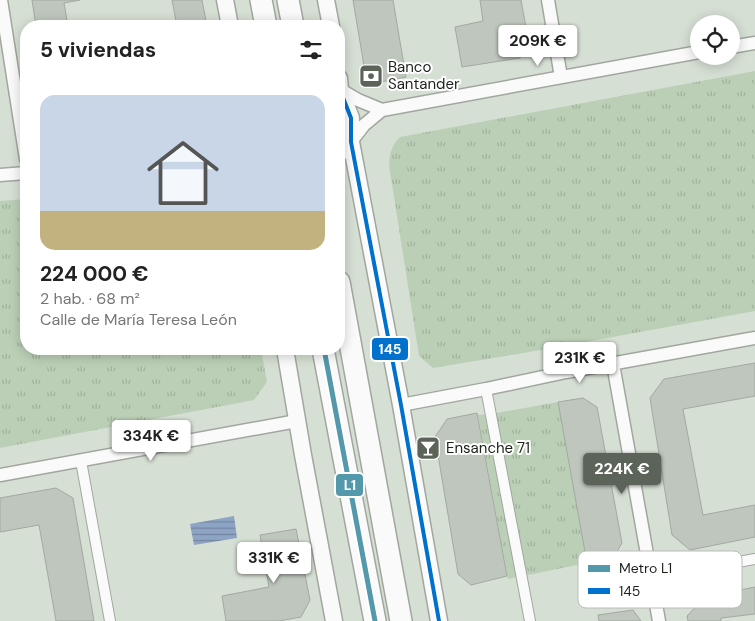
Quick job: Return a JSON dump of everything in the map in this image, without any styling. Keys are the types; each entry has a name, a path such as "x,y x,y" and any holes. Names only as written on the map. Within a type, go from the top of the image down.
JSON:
{"main road":[{"path":"261,0 265,20"},
{"path":"288,0 292,20"},
{"path":"345,315 401,621"},
{"path":"324,355 374,621"}],"street":[{"path":"1,0 20,120"},
{"path":"225,0 229,20"},
{"path":"326,0 330,20"},
{"path":"548,0 561,77"},
{"path":"740,46 755,43"},
{"path":"345,150 364,125 382,110 690,54"},
{"path":"345,90 358,100 382,110"},
{"path":"345,103 350,118 351,142 401,405 439,621"},
{"path":"0,175 20,173"},
{"path":"401,405 755,338"},
{"path":"286,355 334,621"},
{"path":"613,364 647,551"},
{"path":"486,389 530,621"},
{"path":"0,475 297,421"},
{"path":"81,460 110,621"},
{"path":"742,561 755,559"},
{"path":"657,608 659,621"}],"green space":[{"path":"755,71 755,311 433,368 419,356 389,165 392,150 400,137"},
{"path":"20,199 20,355 262,355 267,382 254,400 0,448 0,201"},
{"path":"558,402 585,551 578,551 578,565 508,579 478,415"}],"water":[{"path":"234,516 237,538 194,545 190,524"}],"building":[{"path":"32,0 80,0 64,3 67,20 35,20"},
{"path":"172,0 202,0 206,20 176,20"},
{"path":"353,0 393,0 406,77 380,82 365,72"},
{"path":"480,0 521,0 529,44 520,58 462,67 455,27 483,21"},
{"path":"755,363 755,396 683,409 703,515 755,505 755,537 690,550 672,535 650,398 664,379"},
{"path":"583,398 597,407 622,543 617,551 585,551 558,402"},
{"path":"477,413 507,576 471,585 458,574 435,437 447,419"},
{"path":"56,488 73,498 94,621 56,621 39,525 0,532 0,498"},
{"path":"296,529 310,600 301,617 279,621 226,621 222,596 269,587 260,535"},
{"path":"755,587 755,614 721,618 721,621 688,621 687,616 695,608 742,608 742,590"},
{"path":"633,610 641,621 599,621 598,615"}],"metro line":[{"name":"L1","path":"325,355 375,621"}],"transit line":[{"name":"145","path":"345,103 351,118 351,142 401,405 439,621"}],"place":[{"name":"Banco Santander","path":"371,76"},
{"name":"Ensanche 71","path":"428,448"}]}
